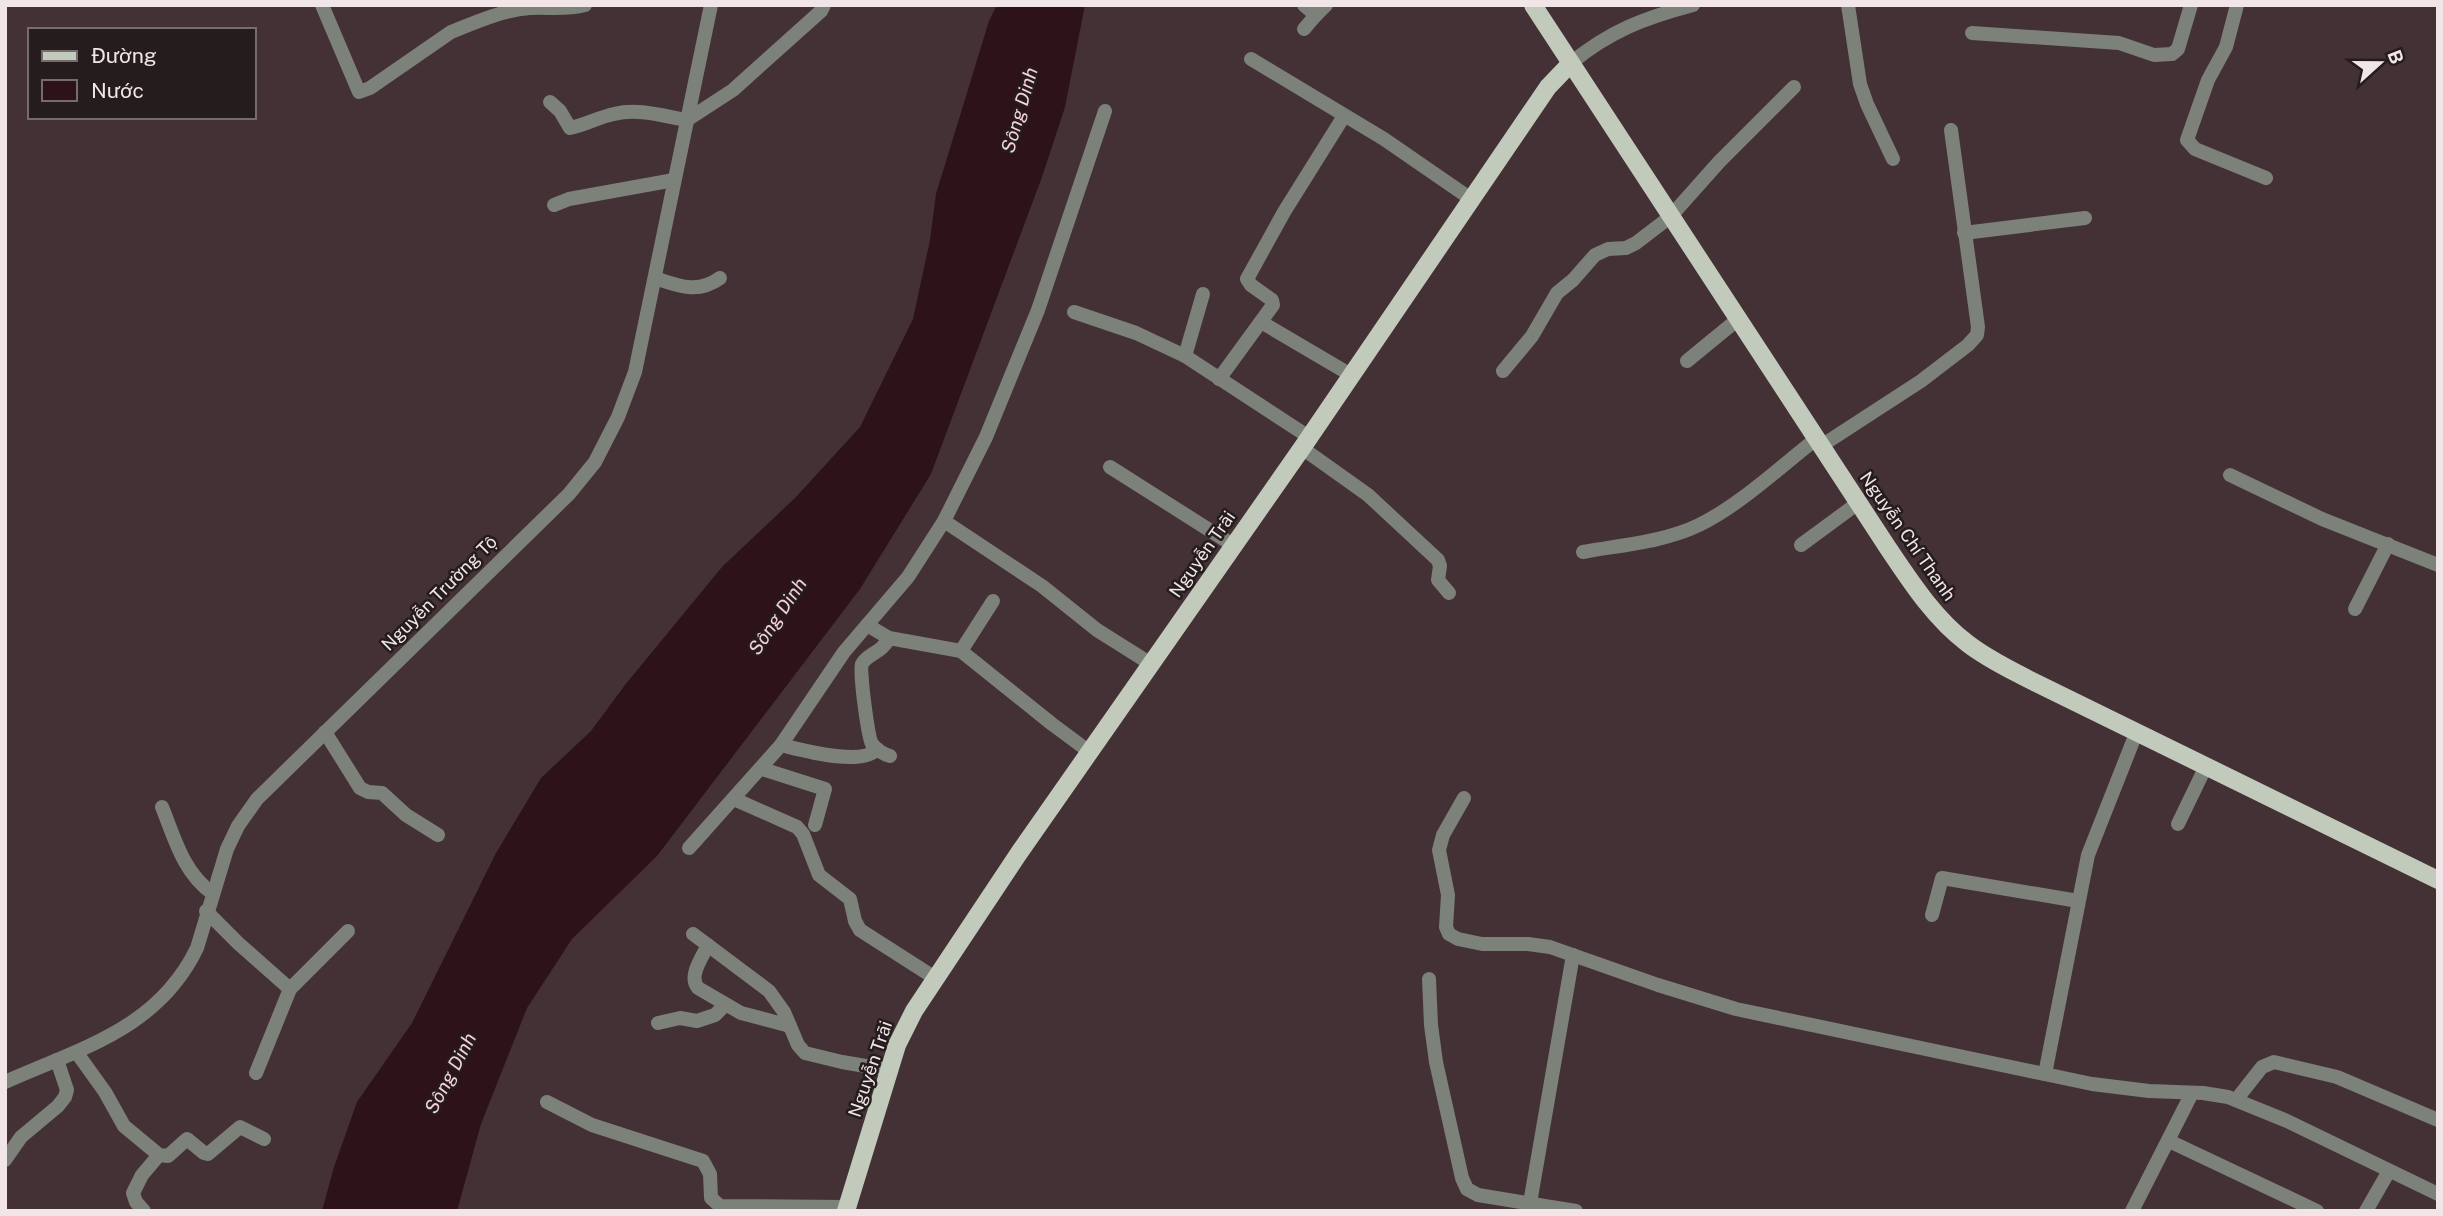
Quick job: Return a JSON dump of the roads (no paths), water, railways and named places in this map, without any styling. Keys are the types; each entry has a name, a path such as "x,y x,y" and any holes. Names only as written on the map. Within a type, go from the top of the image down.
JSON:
{"main road":[{"name":"Nguyễn Chí Thanh","path":"1533,5 1858,503 1925,601 1960,638 2018,674 2438,880"},
{"name":"Nguyễn Trãi","path":"846,1209 889,1070 906,1025 935,978 1548,87 1571,63"}],"street":[{"path":"322,5 359,92 370,88 462,27 515,10 584,5"},
{"name":"Nguyễn Trường Tộ","path":"5,1082 77,1053 128,1026 167,994 193,955 231,839 249,810 268,787 569,494 590,469 618,417 632,382 656,278 711,5"},
{"path":"550,102 560,111 570,128 628,112 687,120 733,90 821,11 824,5"},
{"name":"Nguyễn Trãi","path":"1571,63 1599,41 1623,27 1693,5"},
{"path":"1848,5 1860,84 1893,159"},
{"path":"1972,33 2119,43 2154,55 2172,54 2178,49 2191,5"},
{"path":"2237,5 2226,47 2208,80 2187,140 2195,149 2266,178"},
{"path":"1304,29 1315,8"},
{"path":"1251,59 1384,139 1471,200"},
{"path":"1503,371 1532,336 1557,293 1573,280 1595,255 1608,249 1626,248 1636,243 1670,217 1719,162 1794,87"},
{"path":"690,848 781,745 844,652 908,577 944,521 986,437 1038,310 1105,111"},
{"path":"1219,379 1273,305 1272,300 1247,279 1284,212 1344,116"},
{"path":"1583,552 1651,540 1696,526 1724,510 1819,443 1921,381 1973,340 1978,327 1951,130"},
{"path":"554,205 569,199 674,180"},
{"path":"1964,233 2085,218"},
{"path":"656,278 687,289 708,285 720,278"},
{"path":"1185,356 1203,294"},
{"path":"1074,312 1147,337 1185,356 1306,442 1368,495 1438,561 1438,580 1449,593"},
{"path":"1687,361 1737,320"},
{"path":"1261,322 1351,375"},
{"path":"1110,467 1233,545"},
{"path":"2230,475 2365,538 2388,544 2438,565"},
{"path":"1801,544 1858,503"},
{"path":"944,521 1042,586 1097,630 1151,664"},
{"path":"2355,609 2388,544"},
{"path":"961,651 993,601"},
{"path":"867,625 889,638 961,651 1091,752"},
{"path":"781,745 834,756 884,753 869,736 861,671 865,660 883,649 889,638"},
{"path":"2045,1074 2078,901 2096,831 2137,731"},
{"path":"325,732 360,788 368,792 382,793 416,823 438,835"},
{"path":"2178,824 2206,766"},
{"path":"762,769 825,789 816,825"},
{"path":"1464,798 1443,835 1439,850 1448,895 1447,931 1453,937 1468,942 1539,945 1736,1009 2045,1074 2119,1088 2214,1094 2287,1121 2438,1194"},
{"path":"734,799 782,819 801,831 820,875 850,899 860,930 935,978"},
{"path":"162,807 184,863 198,882 212,893"},
{"path":"1932,915 1942,878 2078,901"},
{"path":"206,911 290,989"},
{"path":"256,1073 290,989 348,931"},
{"path":"693,934 769,991 777,1001 798,1045 810,1055 889,1070"},
{"path":"708,945 694,975 694,984 725,1006 790,1026"},
{"path":"1530,1203 1573,955"},
{"path":"1429,979 1430,1025 1436,1062 1462,1178 1471,1193 1492,1204 1530,1203 1576,1211"},
{"path":"658,1023 680,1018 697,1021 715,1015 725,1006"},
{"path":"77,1053 106,1092 124,1126 159,1156 168,1156 187,1139 208,1154 240,1127 264,1139"},
{"path":"5,1160 21,1137 65,1097 67,1090 57,1060"},
{"path":"2236,1100 2262,1067 2274,1062 2337,1077 2438,1120"},
{"path":"2132,1211 2192,1093"},
{"path":"547,1102 592,1125 703,1161 710,1174 712,1198 720,1206 846,1209"},
{"path":"2169,1141 2290,1206 2317,1211"},
{"path":"144,1211 136,1202 133,1193 142,1175 159,1156"},
{"path":"2366,1211 2389,1171"}],"water":[{"name":"Sông Dinh","path":"997,5 1085,5 1065,107 1042,177 931,474 860,589 657,856 572,939 527,1008 481,1124 457,1211 322,1211 357,1102 412,1023 496,853 541,778 591,731 625,685 722,567 796,497 860,427 913,319 930,240 936,194 989,21"}]}
